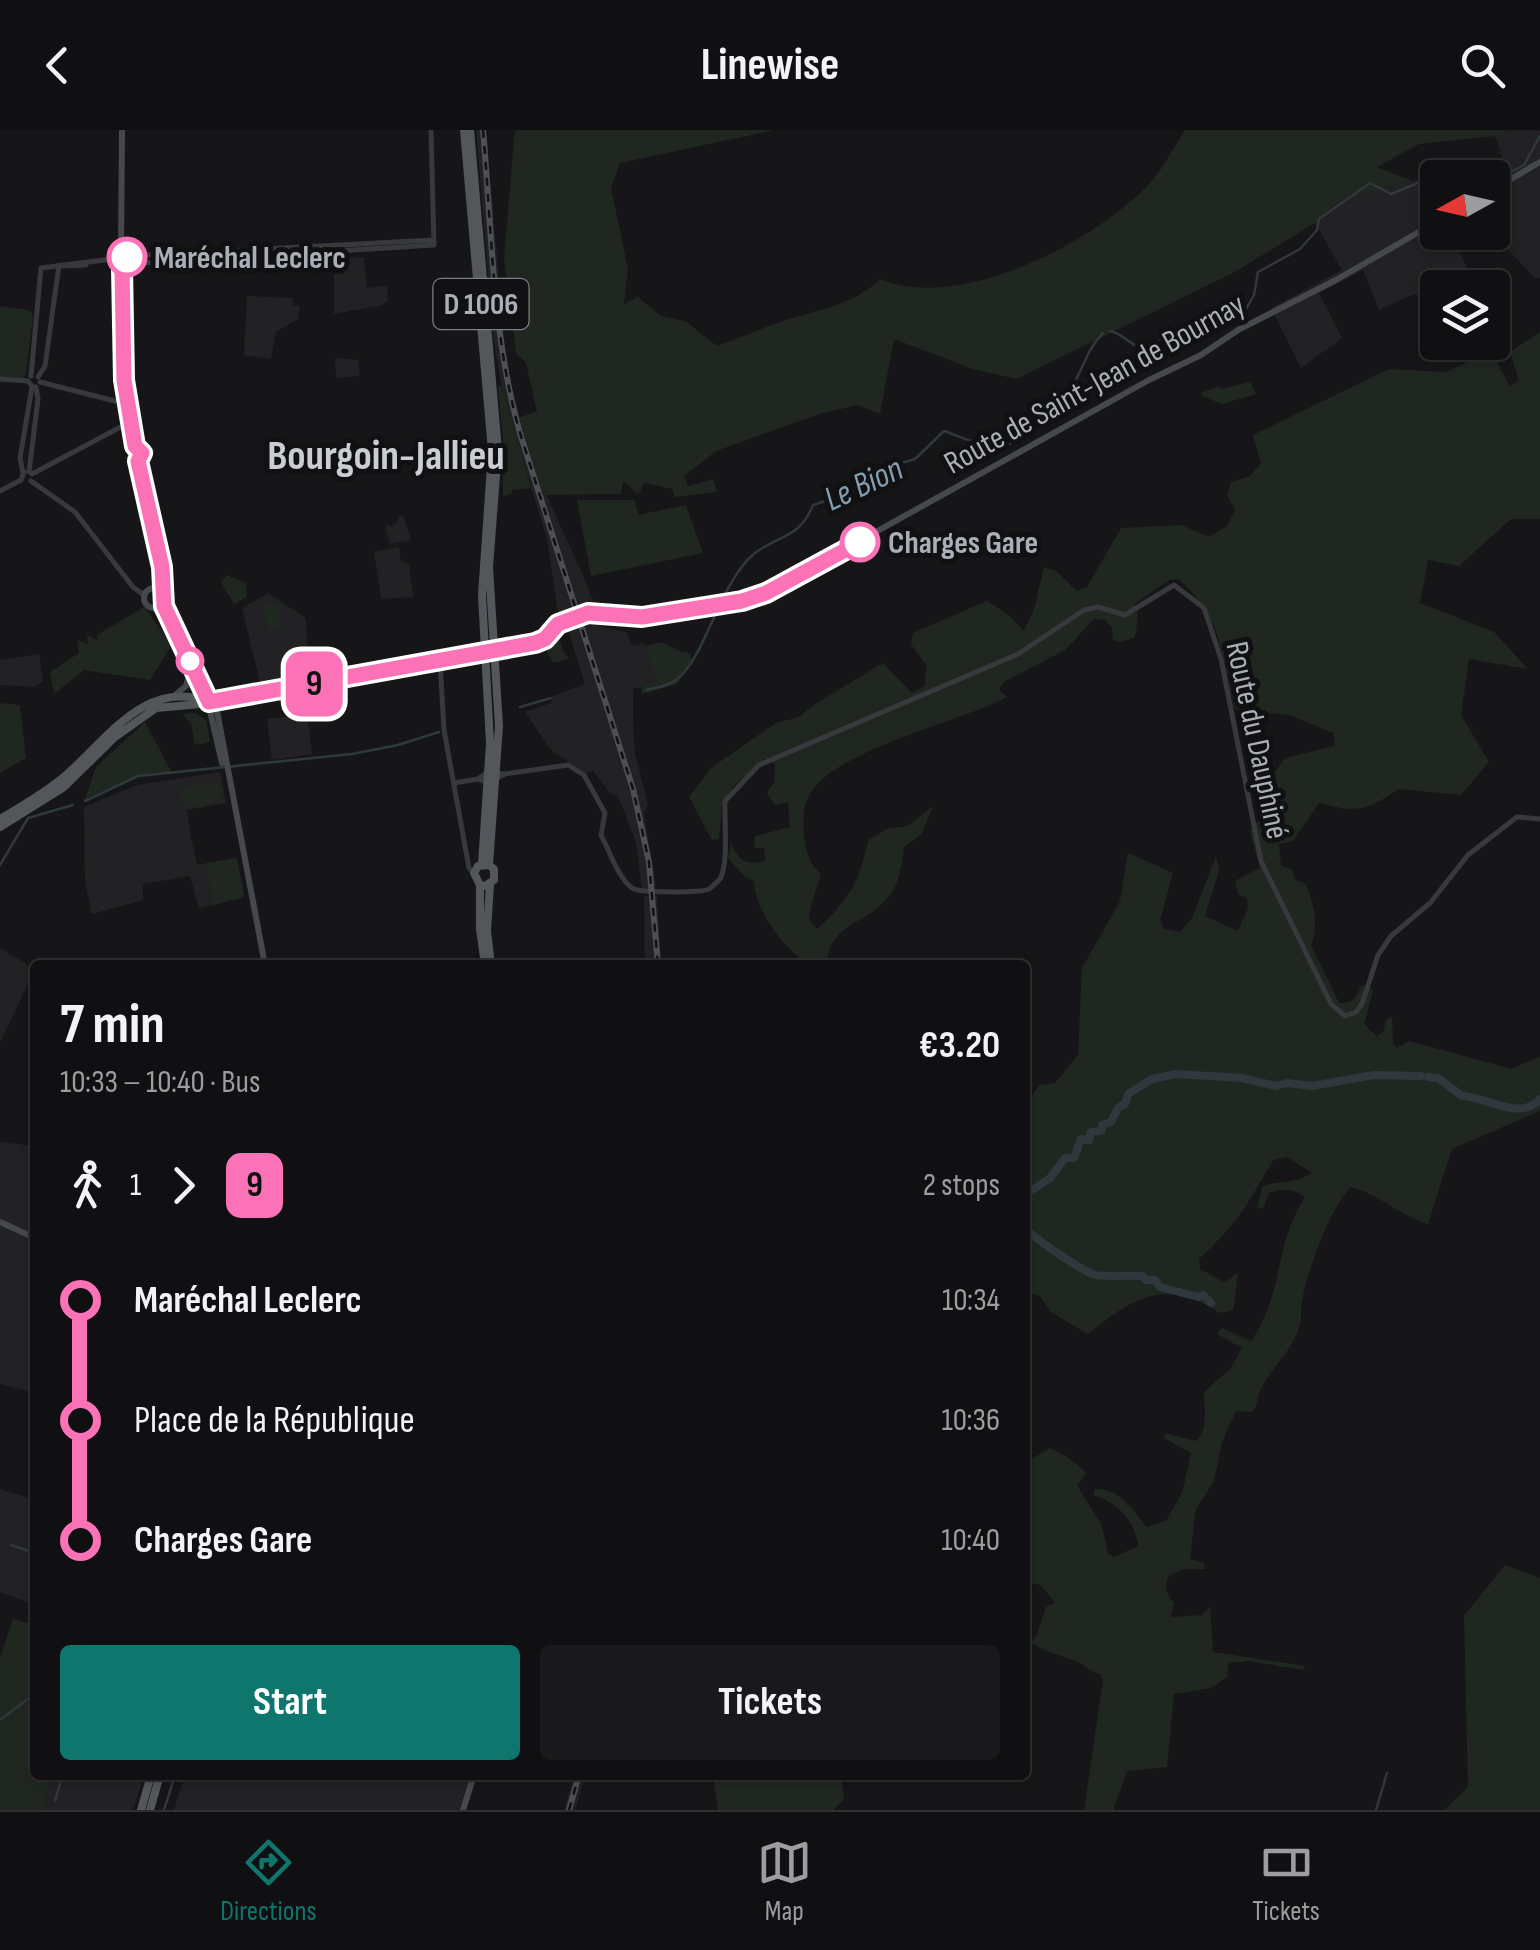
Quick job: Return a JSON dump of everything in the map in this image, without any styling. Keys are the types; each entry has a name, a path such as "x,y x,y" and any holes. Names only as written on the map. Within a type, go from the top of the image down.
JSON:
{"main road":[{"path":"122,130 123,368 136,449 130,457 138,461 164,574 154,608"},
{"name":"D 1006","path":"467,130 494,379 489,568 499,696 481,867"},
{"path":"1510,180 1540,162"},
{"name":"Route de Saint-Jean de Bournay","path":"598,612 642,617 721,606 766,593 1149,380 1201,356 1244,326 1336,280 1420,231"},
{"path":"112,261 124,260"},
{"path":"112,261 124,260"},
{"name":"D 1006","path":"492,777 482,614 483,554 494,479"},
{"path":"209,702 164,620 145,604 144,595 151,588 161,594 209,702 263,960"},
{"name":"D 1006","path":"482,614 496,650"},
{"path":"0,827 64,787 114,737 146,712 535,643 545,639 558,624"},
{"path":"171,696 186,686 190,672"},
{"path":"0,819 62,779 132,712 171,696 192,696 209,702"},
{"path":"487,960 480,919 481,867 495,874 490,884 488,960"},
{"path":"480,884 490,884"},
{"path":"0,1222 30,1236"},
{"path":"141,1810 150,1780"},
{"path":"150,1810 159,1780"},
{"path":"464,1810 473,1780"}],"street":[{"path":"431,130 434,243"},
{"path":"124,260 156,254 434,243"},
{"path":"124,260 157,263 434,243"},
{"path":"156,254 157,263"},
{"path":"27,476 38,400 34,382 41,268 112,261"},
{"path":"34,382 45,366 60,266"},
{"path":"0,379 34,382 128,404"},
{"path":"0,491 130,422"},
{"path":"27,476 75,512 133,587 144,595"},
{"name":"Route du Dauphiné","path":"492,777 561,764 584,775 606,813 601,835 628,886 638,892 694,892 711,888 724,867 725,801 760,765 1018,654 1084,610 1098,606 1124,615 1174,585 1204,608 1221,658 1261,862 1338,1012 1345,1016 1356,1012 1384,945 1430,904 1468,855 1517,817 1540,819"},
{"path":"440,661 444,730 468,858 481,867"},
{"path":"454,783 492,777"}],"shaded area":[{"path":"476,130 486,130 509,377 534,470 603,627 626,632 633,646 644,643 657,682 633,689 635,753 648,805 644,813 656,887 642,889 636,843 618,796 612,795 593,771 584,773 550,749 525,712 585,684 567,627 558,613 547,539 503,395 494,342"},
{"path":"515,130 775,130 620,163 611,188 628,269 624,304 638,297 661,316 685,321 717,346 840,304 880,279 912,287 948,286 986,279 1062,248 1127,205 1151,182 1185,130 1508,130 1495,136 1419,144 1377,167 1410,180 1337,202 1315,223 1233,273 1016,379 973,369 894,339 880,414 858,405 819,414 716,451 684,476 688,486 713,479 717,492 675,497 672,489 645,483 638,494 623,481 621,494 543,495 519,418 537,411 526,363 516,353 504,258"},
{"path":"1508,130 1540,130 1540,278 1535,278 1508,250 1510,160 1503,160 1495,136"},
{"path":"1410,180 1420,181 1420,250 1457,250 1468,268 1420,270 1420,296 1414,294 1379,310 1363,270 1319,293 1342,338 1301,368 1271,308 1342,270 1315,223 1337,202"},
{"path":"364,257 367,288 387,285 388,301 334,314 334,274 345,274 345,258"},
{"path":"247,296 293,298 293,306 300,306 298,319 276,332 271,359 244,355"},
{"path":"0,306 29,310 33,315 26,374 21,379 0,377"},
{"path":"1540,332 1540,519 1511,519 1459,566 1428,560 1420,603 1494,632 1528,669 1469,659 1461,715 1489,762 1461,795 1399,789 1361,808 1319,803 1293,841 1279,844 1281,866 1291,869 1296,880 1306,884 1315,914 1311,945 1339,1003 1351,1001 1361,986 1369,985 1373,991 1364,1024 1376,1036 1392,1017 1393,1044 1397,1048 1409,1041 1512,1069 1540,1056 1540,1111 1452,1149 1428,1224 1350,1187 1342,1198 1314,1257 1297,1334 1265,1382 1252,1412 1236,1411 1222,1442 1214,1481 1196,1509 1190,1559 1204,1563 1205,1569 1183,1569 1169,1576 1166,1587 1174,1603 1171,1617 1202,1615 1210,1607 1213,1652 1306,1666 1302,1670 1249,1661 1229,1663 1227,1677 1211,1688 1174,1694 1167,1767 1127,1771 1113,1810 1084,1810 1103,1681 1100,1674 1031,1643 1046,1607 1055,1603 1041,1585 1030,1583 1030,1460 1050,1448 1082,1469 1086,1474 1077,1485 1102,1526 1108,1553 1114,1557 1138,1546 1136,1537 1123,1513 1093,1495 1095,1489 1118,1496 1147,1527 1167,1520 1183,1490 1191,1453 1164,1438 1165,1433 1196,1441 1200,1436 1205,1418 1204,1392 1231,1368 1242,1348 1217,1334 1222,1328 1251,1341 1269,1306 1288,1234 1305,1197 1292,1190 1274,1191 1269,1193 1263,1209 1257,1207 1263,1186 1312,1173 1288,1157 1273,1160 1241,1213 1199,1259 1200,1269 1224,1282 1238,1273 1233,1310 1220,1313 1183,1296 1151,1296 1121,1310 1088,1334 1051,1312 1040,1296 1030,1293 1030,1100 1039,1085 1055,1083 1078,1055 1082,968 1120,901 1128,853 1173,873 1160,920 1164,929 1180,932 1192,918 1216,856 1219,871 1205,916 1238,931 1248,908 1247,898 1238,894 1235,881 1260,868 1250,831 1277,799 1274,773 1285,758 1335,746 1333,733 1290,715 1234,707 1212,623 1179,579 1169,580 1134,604 1138,616 1135,637 1121,642 1113,640 1112,628 1105,620 1094,619 1065,650 1004,682 999,690 1007,697 865,753 818,784 806,802 803,822 808,856 821,874 809,920 817,929 851,889 868,840 887,829 908,826 933,806 922,834 904,847 890,895 835,939 827,960 801,960 788,948 765,917 754,881 728,858 731,843 744,860 765,861 764,848 754,848 755,836 790,827 788,802 775,805 767,793 774,782 775,764 765,759 734,786 722,803 719,839 712,840 689,797 711,768 776,723 799,717 883,663 912,693 925,686 926,665 911,644 913,633 987,601 1024,631 1044,567 1056,571 1077,591 1087,587 1121,528 1181,525 1209,537 1227,526 1235,510 1227,495 1231,482 1250,476 1261,463 1253,435 1389,369 1446,372 1472,360 1496,360 1510,387 1519,380 1510,352"},
{"path":"335,358 358,360 360,376 336,378"},
{"path":"1250,382 1256,394 1222,404 1201,393 1219,386 1221,389"},
{"path":"501,386 531,488 512,490 512,494 503,496 498,387"},
{"path":"577,500 635,500 638,515 686,505 703,553 591,576"},
{"path":"403,516 411,540 390,544 385,525 397,523 397,517"},
{"path":"399,547 401,561 409,564 413,597 381,599 374,552"},
{"path":"227,575 246,583 247,597 234,604 221,582"},
{"path":"268,593 306,618 308,666 307,680 262,690 242,608"},
{"path":"278,601 283,628 268,631 263,604"},
{"path":"144,607 170,642 150,680 84,670 54,694 50,672 79,653 77,640 88,644 90,636 97,641 97,635"},
{"path":"557,630 569,659 553,663 544,647"},
{"path":"662,642 690,653 692,664 677,684 642,694 641,686 656,681 645,646"},
{"path":"39,654 43,681 35,687 0,685 0,660"},
{"path":"0,703 20,705 26,758 0,773"},
{"path":"196,713 206,720 210,742 195,745 191,724 182,714"},
{"path":"307,714 312,754 272,760 267,719"},
{"path":"145,722 172,773 139,775 85,799 96,767"},
{"path":"220,772 226,803 187,810 191,837 197,865 237,858 243,898 199,908 190,876 143,884 143,900 92,914 85,881 84,807 137,785"},
{"path":"211,781 222,788 216,801 189,807 179,800 183,788"},
{"path":"237,858 244,896 214,905 206,863"},
{"path":"657,895 661,960 645,960 644,897"},
{"path":"0,948 30,966 30,980 0,1043"},
{"path":"0,1142 30,1145 30,1392 0,1384"},
{"path":"0,1489 30,1498 30,1603 0,1592"},
{"path":"1505,1565 1540,1578 1540,1810 1444,1810 1468,1787 1464,1616"},
{"path":"13,1619 30,1624 30,1780 51,1780 42,1810 0,1810 0,1658"},
{"path":"51,1780 142,1780 133,1810 42,1810"},
{"path":"183,1780 470,1780 460,1810 174,1810"},
{"path":"573,1780 584,1780 575,1810 564,1810"},
{"path":"714,1780 842,1780 844,1800 833,1810 718,1810"}],"waterway":[{"name":"Le Bion","path":"1510,172 1524,165 1540,136"},
{"name":"Le Bion","path":"1110,331 1144,347 1153,345 1173,329 1240,320 1254,295 1258,272 1300,249 1317,230 1319,219 1370,183 1391,194 1420,182"},
{"name":"Le Bion","path":"646,690 673,682 687,669 742,566 755,553 796,530 813,505 860,490 885,468 915,459 944,431 992,447 1017,440 1065,394 1103,333"},
{"name":"Le Bion","path":"520,707 551,698"},
{"name":"Le Bion","path":"85,801 138,776 352,754 439,732"},
{"name":"Le Bion","path":"0,865 28,818 73,805"},
{"path":"1030,1192 1050,1178 1065,1158 1074,1158 1081,1139 1089,1140 1091,1132 1101,1131 1102,1125 1111,1122 1128,1094 1152,1079 1176,1074 1242,1078 1276,1086 1312,1086 1374,1075 1421,1076"},
{"path":"1428,1077 1438,1078 1462,1096 1502,1106 1523,1108 1540,1099"},
{"path":"1030,1233 1089,1272 1100,1276 1143,1276 1155,1280 1160,1287 1203,1295 1211,1303"},
{"path":"11,1545 28,1551"},
{"path":"0,1720 30,1697"},
{"path":"1376,1810 1387,1773"},
{"path":"55,1800 61,1780"},
{"path":"164,1810 173,1780"}],"tunnel":[{"path":"558,624 598,612"}],"railway":[{"path":"483,130 494,283 511,396 633,789 649,862 658,960"},
{"path":"569,1810 578,1780"}],"bus line":[{"name":"9","path":"127,257 122,268 125,391 135,446 142,453 138,461 162,567 164,606 209,702 540,642 566,619 588,613 642,617 726,605 766,593 860,542"}],"place":[{"name":"Maréchal Leclerc","path":"127,257"},
{"name":"Charges Gare","path":"860,542"}],"district":[{"name":"Bourgoin-Jallieu","path":"386,454"}]}
